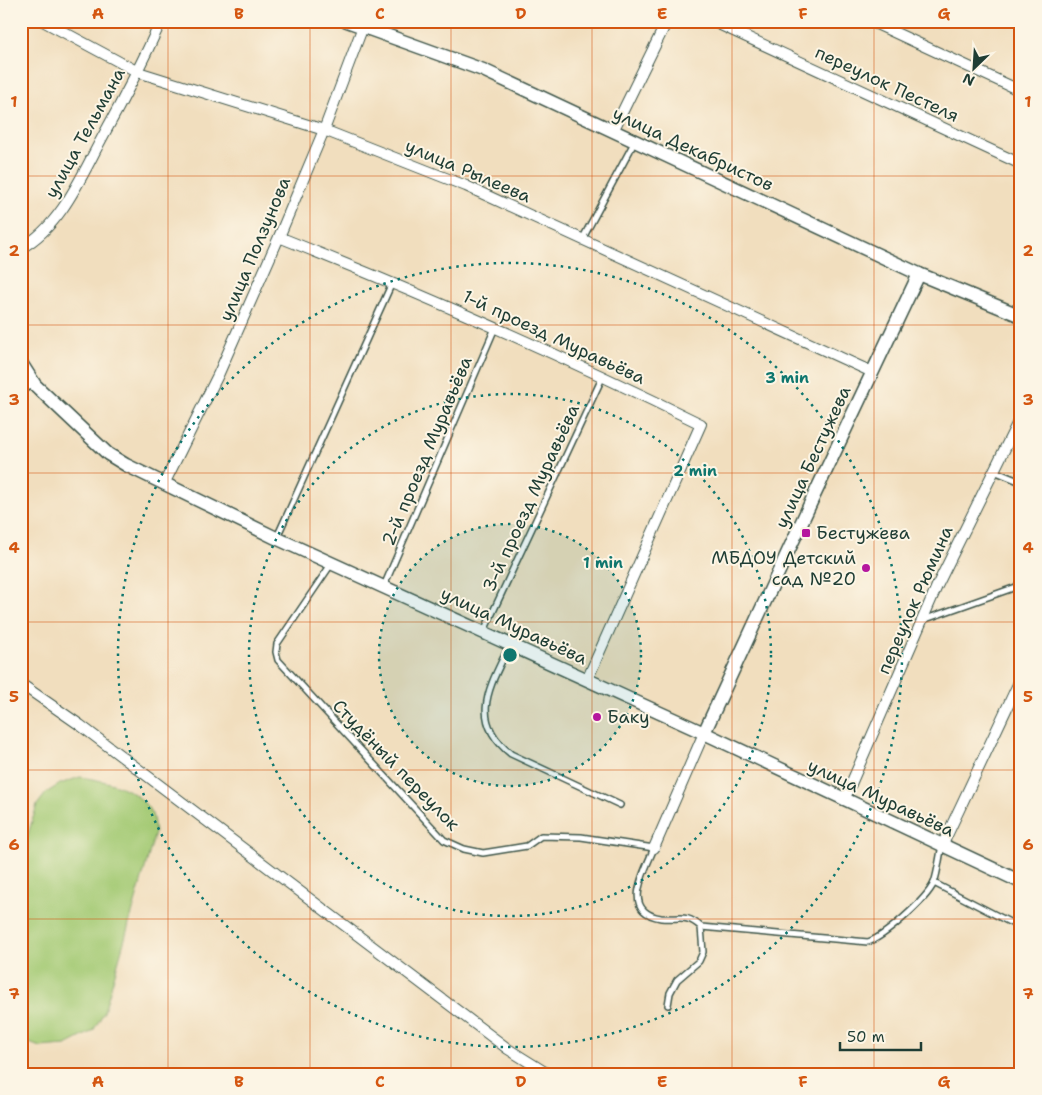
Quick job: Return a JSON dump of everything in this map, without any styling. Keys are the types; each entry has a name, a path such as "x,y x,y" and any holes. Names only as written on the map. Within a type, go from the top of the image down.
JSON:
{"street":[{"name":"улица Рылеева","path":"43,21 138,72 324,130 466,186 872,372"},
{"name":"улица Тельмана","path":"21,248 33,242 62,209 138,72 161,21"},
{"name":"улица Декабристов","path":"346,21 364,24 482,70 919,274 1021,316"},
{"path":"613,131 667,21"},
{"name":"переулок Пестеля","path":"712,21 1021,164"},
{"path":"870,21 1021,91"},
{"name":"улица Ползунова","path":"164,484 219,373 324,130 364,24"},
{"name":"1-й проезд Муравьёва","path":"278,237 393,282 603,376 700,424 587,680"},
{"name":"улица Бестужева","path":"654,848 704,733 919,274"},
{"name":"улица Муравьёва","path":"21,364 35,385 108,454 164,484 276,538 484,631 1021,882"},
{"name":"переулок Рюмина","path":"844,800 937,586 1021,416"},
{"path":"942,846 1021,678"},
{"path":"21,684 80,724 508,1049 548,1074"}],"lane":[{"path":"583,238 635,140"},
{"path":"276,538 393,282"},
{"name":"2-й проезд Муравьёва","path":"384,586 495,328"},
{"name":"3-й проезд Муравьёва","path":"484,631 603,376"},
{"path":"21,390 35,385"},
{"path":"993,470 1021,482"},
{"name":"Студёный переулок","path":"332,563 276,644 276,656 444,840 464,849 483,853 527,846 541,836 581,837 654,848"},
{"path":"922,620 1016,587 1021,581"},
{"path":"510,644 487,693 486,708 493,735 501,746 511,754 620,805"},
{"path":"654,848 638,886 638,900 642,909 652,915 662,918 685,917 702,927 868,942 876,939 915,906 934,883 942,846"},
{"path":"934,883 1021,928"},
{"path":"668,1005 670,993 677,980 699,961 703,952 702,927"}],"green space":[{"path":"80,777 111,783 139,797 152,814 155,833 104,1012 93,1031 66,1045 40,1047 21,1040 21,857 37,805 46,793 60,784"}],"place":[{"name":"Бестужева","path":"806,533"},
{"name":"МБДОУ Детский сад №20","path":"866,568"},
{"name":"Баку","path":"597,717"}]}
